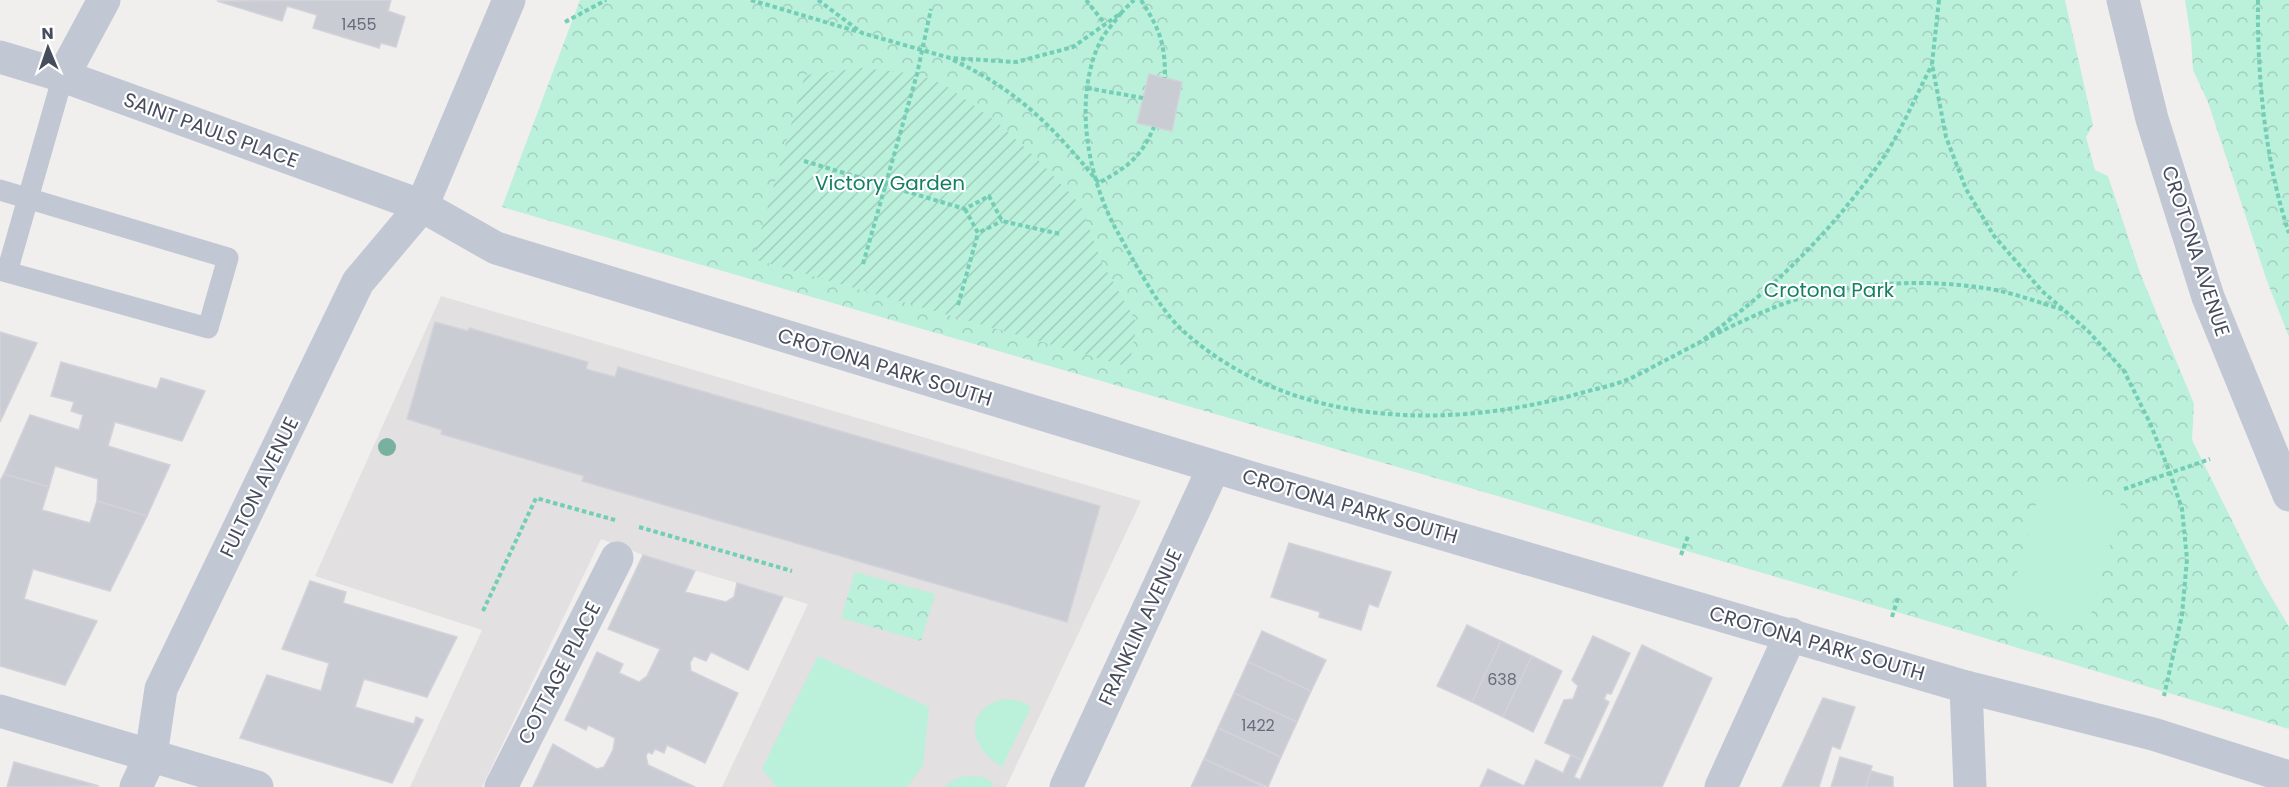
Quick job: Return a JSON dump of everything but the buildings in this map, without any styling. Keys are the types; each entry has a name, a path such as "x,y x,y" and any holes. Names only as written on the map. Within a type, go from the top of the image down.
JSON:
{"street":[{"path":"63,76 104,0"},
{"name":"FULTON AVENUE","path":"136,787 151,755 161,689 358,282 422,207 509,0"},
{"name":"CROTONA AVENUE","path":"2123,0 2152,119 2208,297 2289,495"},
{"name":"SAINT PAULS PLACE","path":"0,57 63,76 422,207"},
{"name":"CROTONA PARK SOUTH","path":"422,207 495,248 1214,467 1966,687 2153,734 2289,777"},
{"name":"FRANKLIN AVENUE","path":"1066,787 1214,467"},
{"name":"COTTAGE PLACE","path":"501,787 617,558"},
{"path":"1721,787 1791,634"},
{"path":"1966,687 1970,787"},
{"path":"0,711 258,787"}],"lane":[{"path":"0,190 28,197 228,258 208,328 4,271 28,197 63,76"}],"path":[{"path":"565,22 606,0"},
{"path":"751,0 950,58 987,76 1029,106 1058,134 1098,183"},
{"path":"818,0 862,33"},
{"path":"1086,0 1105,24"},
{"path":"1134,0 1121,13 1099,44 1088,88 1087,141 1111,220 1140,271 1178,326 1245,375 1313,401 1386,416 1458,416 1537,405 1625,381 1695,345 1778,307 1826,291 1891,283 1946,284 1998,291 2064,310"},
{"path":"1142,0 1155,22 1165,49 1165,78"},
{"path":"1939,0 1932,64 1946,137 1966,189 1994,236 2042,291 2088,332 2124,371 2150,423 2182,509 2187,559 2182,615 2164,696"},
{"path":"2258,0 2258,48 2265,120 2282,212 2289,233"},
{"path":"863,264 922,50 931,9"},
{"path":"950,58 1016,62 1072,47 1121,13"},
{"path":"1695,345 1738,314 1786,274 1822,234 1884,156 1932,64"},
{"path":"1088,88 1143,98"},
{"path":"1098,183 1125,168 1144,150 1154,127"},
{"path":"804,161 965,208 989,196 1002,220"},
{"path":"958,305 978,234 965,208"},
{"path":"978,234 1002,220 1060,234"},
{"path":"2124,489 2210,459"},
{"path":"1681,555 1688,536"},
{"path":"772,564 792,571"},
{"path":"1892,617 1898,598"}],"shaded area":[{"path":"441,296 1141,501 1006,787 722,787 808,604 643,555 601,539 482,787 410,787 482,630 315,576"}],"green space":[{"name":"Crotona Park","path":"580,0 2065,0 2093,125 2086,137 2095,170 2108,176 2140,273 2194,404 2192,440 2263,583 2289,627 2289,729 1938,624 502,207"},
{"path":"2185,0 2289,0 2289,337 2267,281 2208,102 2193,70"},
{"name":"Victory Garden","path":"862,68 917,74 945,85 997,122 1080,204 1102,263 1137,323 1129,367 753,259 805,75"},
{"path":"2043,479 2122,500 2088,626 2008,605"},
{"path":"855,572 935,594 921,641 841,618"},
{"path":"818,656 929,707 923,765 907,787 777,787 762,769"},
{"path":"1004,699 1020,701 1031,707 1002,767 983,750 977,740 975,730 976,720 981,712 990,704"},
{"path":"967,776 983,777 994,783 992,787 944,787 955,779"}]}
